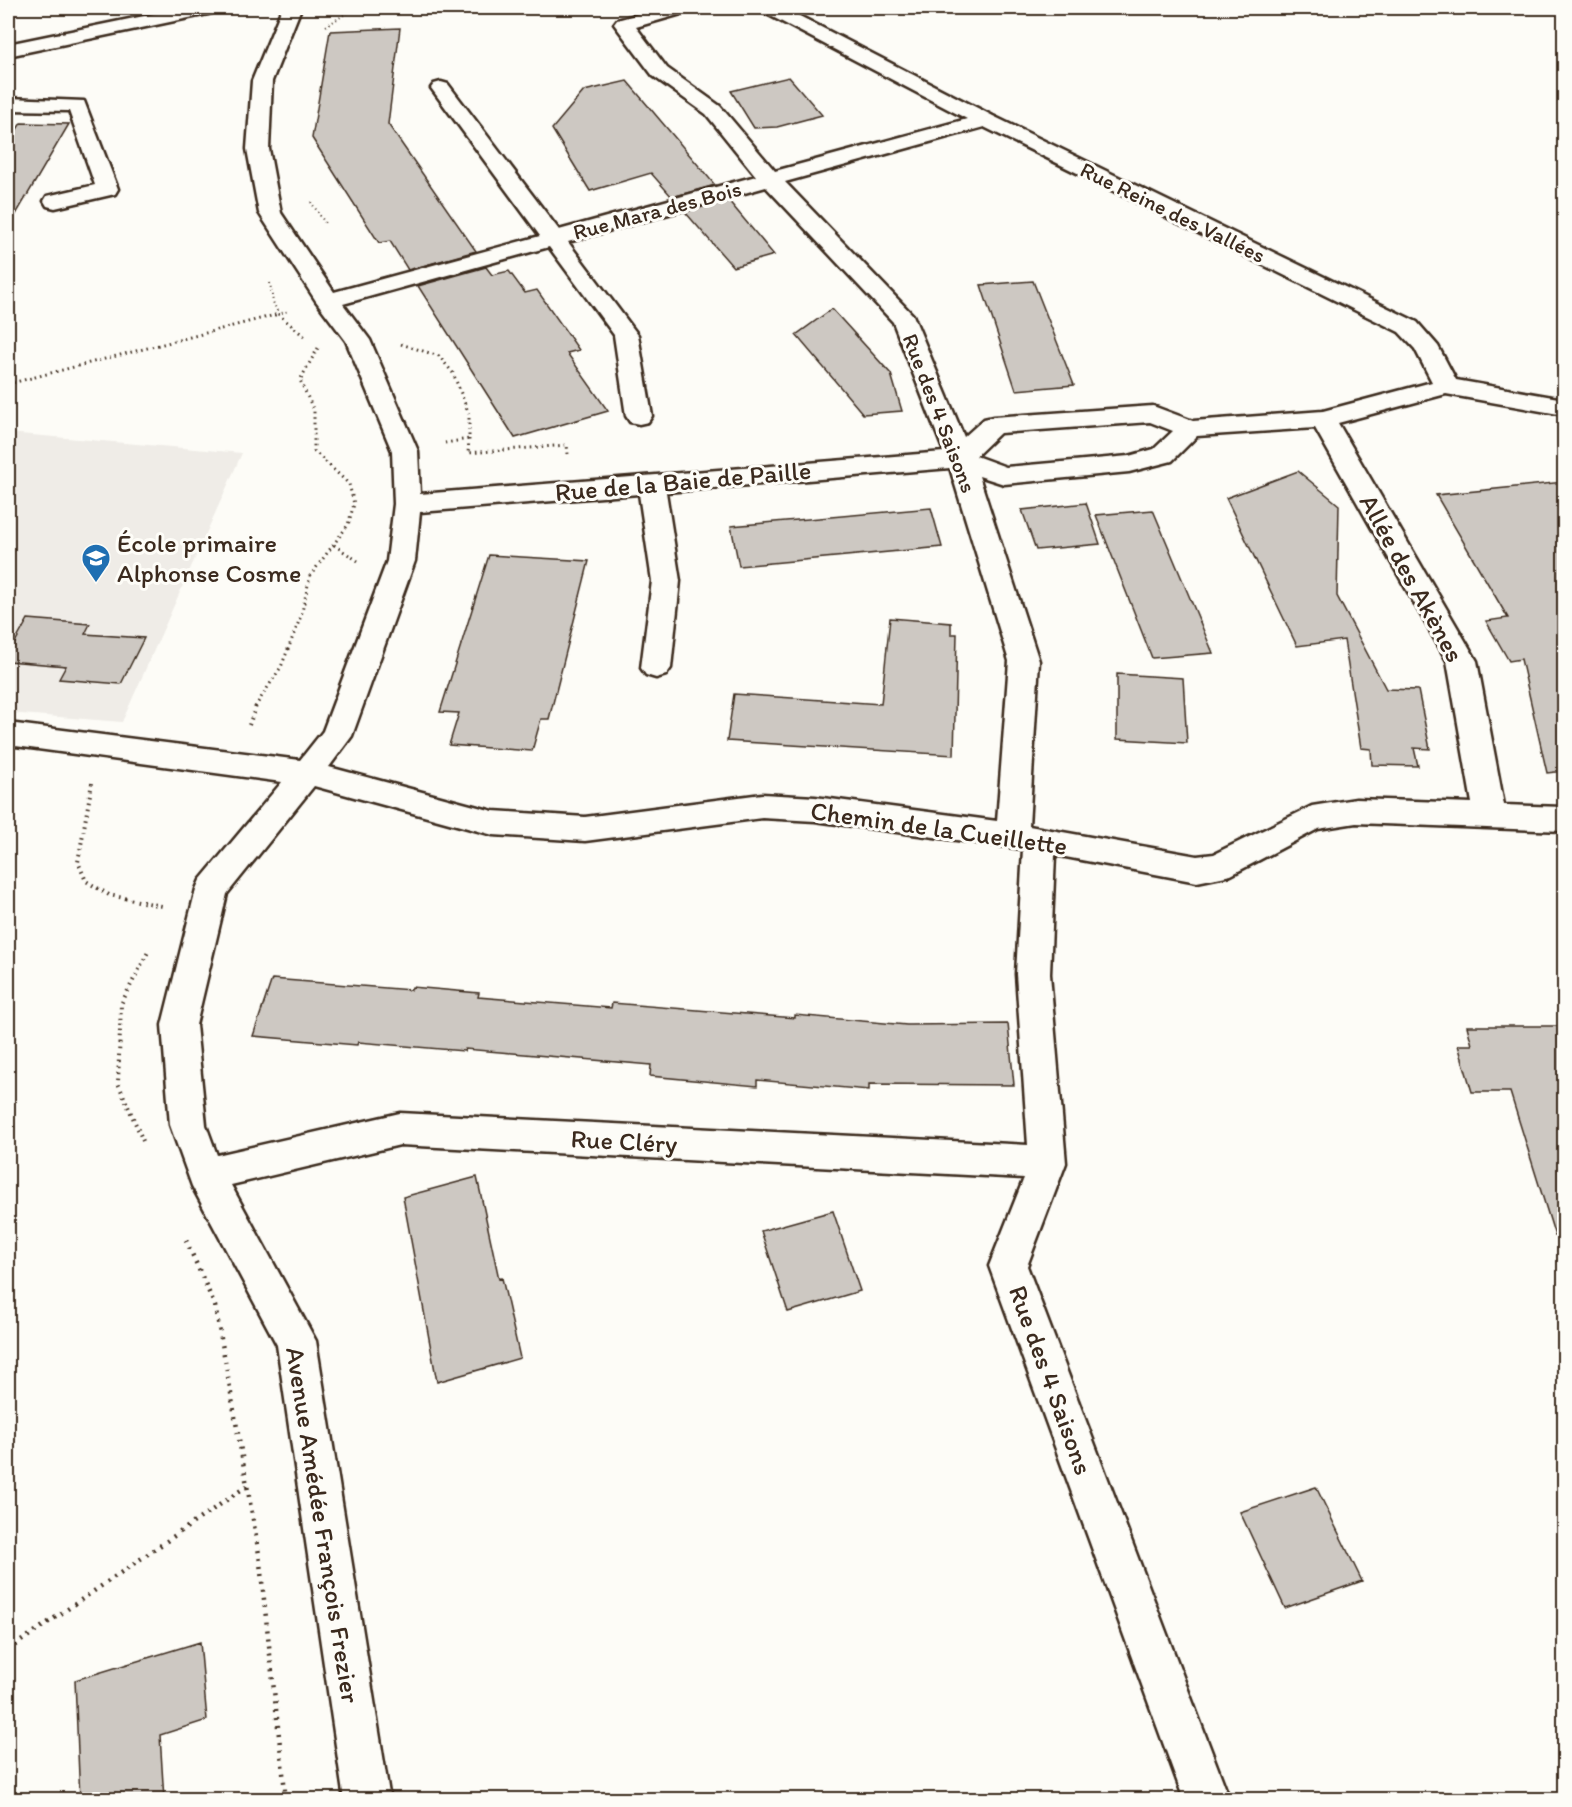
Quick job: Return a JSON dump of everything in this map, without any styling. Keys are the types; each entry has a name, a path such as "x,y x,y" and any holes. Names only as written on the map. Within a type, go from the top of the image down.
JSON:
{"street":[{"path":"8,50 208,8"},
{"name":"Avenue Amédée François Frezier","path":"291,8 262,81 258,149 270,213 328,301 358,340 405,451 407,504 401,561 337,736 212,890 179,1025 188,1125 205,1174 296,1341 367,1800"},
{"name":"Rue des 4 Saisons","path":"681,8 624,24 660,72 713,110 770,179 904,320 960,459 1024,661 1026,838 1033,974 1048,1163 1008,1266 1208,1800"},
{"name":"Rue Reine des Vallées","path":"770,8 986,120 1408,327 1426,346 1446,386"},
{"path":"441,88 626,335 639,416"},
{"path":"8,104 77,105 107,189 55,201"},
{"name":"Rue Mara des Bois","path":"328,301 986,120"},
{"path":"960,459 970,445 993,425 1153,414 1190,429 1323,419 1446,386 1564,407"},
{"name":"Allée des Akènes","path":"1323,419 1462,661 1490,816"},
{"name":"Rue de la Baie de Paille","path":"407,504 960,459 1004,476 1129,464 1163,455 1190,429"},
{"path":"651,484 666,581 656,668"},
{"path":"8,734 170,757 307,773"},
{"name":"Chemin de la Cueillette","path":"307,773 494,823 585,829 762,806 815,809 1026,838 1197,869 1220,866 1312,818 1356,811 1564,819"},
{"name":"Rue Cléry","path":"205,1174 400,1129 1048,1163"}],"path":[{"path":"8,384 328,301"},
{"path":"395,341 439,356 453,373 469,414 468,453 567,445 571,490"},
{"path":"234,765 256,705 281,667 301,616 310,576 348,525 354,504 349,484 314,451 314,411 300,380 318,347"},
{"path":"405,451 469,439"},
{"path":"91,746 78,862 86,881 109,895 206,915"},
{"path":"182,1232 215,1306 259,1554 286,1800"},
{"path":"8,1650 247,1486"}],"shaded area":[{"name":"École primaire Alphonse Cosme","path":"8,433 242,453 122,722 8,713"}],"building":[{"path":"400,28 388,124 476,251 408,270 390,241 379,243 312,138 330,31"},
{"path":"789,77 822,115 777,127 754,128 731,91"},
{"path":"627,81 715,185 672,197 651,173 590,191 552,129 584,91"},
{"path":"21,123 69,124 8,228 8,143"},
{"path":"728,200 774,255 733,267 685,212"},
{"path":"486,267 492,275 509,271 525,293 537,290 579,350 567,353 608,411 515,438 418,286"},
{"path":"1033,281 1074,385 1016,390 981,285"},
{"path":"832,309 891,374 902,411 863,414 796,335"},
{"path":"1298,471 1339,505 1337,596 1386,689 1418,690 1430,749 1414,748 1418,766 1372,765 1371,749 1361,748 1344,640 1297,646 1226,498"},
{"path":"1564,482 1564,771 1547,773 1521,659 1509,661 1486,621 1508,618 1436,495"},
{"path":"1086,503 1100,544 1036,550 1022,510"},
{"path":"931,508 942,547 739,566 731,526"},
{"path":"1153,510 1213,653 1152,658 1096,515"},
{"path":"489,555 589,561 549,719 541,719 532,751 449,745 459,713 440,712"},
{"path":"890,618 951,623 951,634 957,634 954,755 727,741 734,694 881,704"},
{"path":"28,619 90,624 85,634 144,638 121,684 59,679 66,666 8,661 8,655"},
{"path":"1117,674 1183,678 1187,743 1117,739"},
{"path":"272,979 411,990 412,987 479,993 478,997 611,1008 612,1003 907,1025 1008,1024 1014,1085 869,1084 869,1090 757,1080 757,1086 650,1076 651,1065 465,1049 464,1051 358,1042 357,1045 253,1036"},
{"path":"1467,1026 1564,1026 1564,1234 1555,1236 1510,1092 1472,1092 1458,1045 1472,1045"},
{"path":"477,1177 499,1279 502,1278 520,1358 437,1382 403,1197"},
{"path":"833,1211 860,1291 788,1312 761,1231"},
{"path":"1316,1487 1362,1581 1285,1608 1240,1512"},
{"path":"200,1642 207,1720 160,1735 164,1800 80,1800 75,1680"}],"place":[{"name":"École primaire Alphonse Cosme","path":"96,584"}]}
